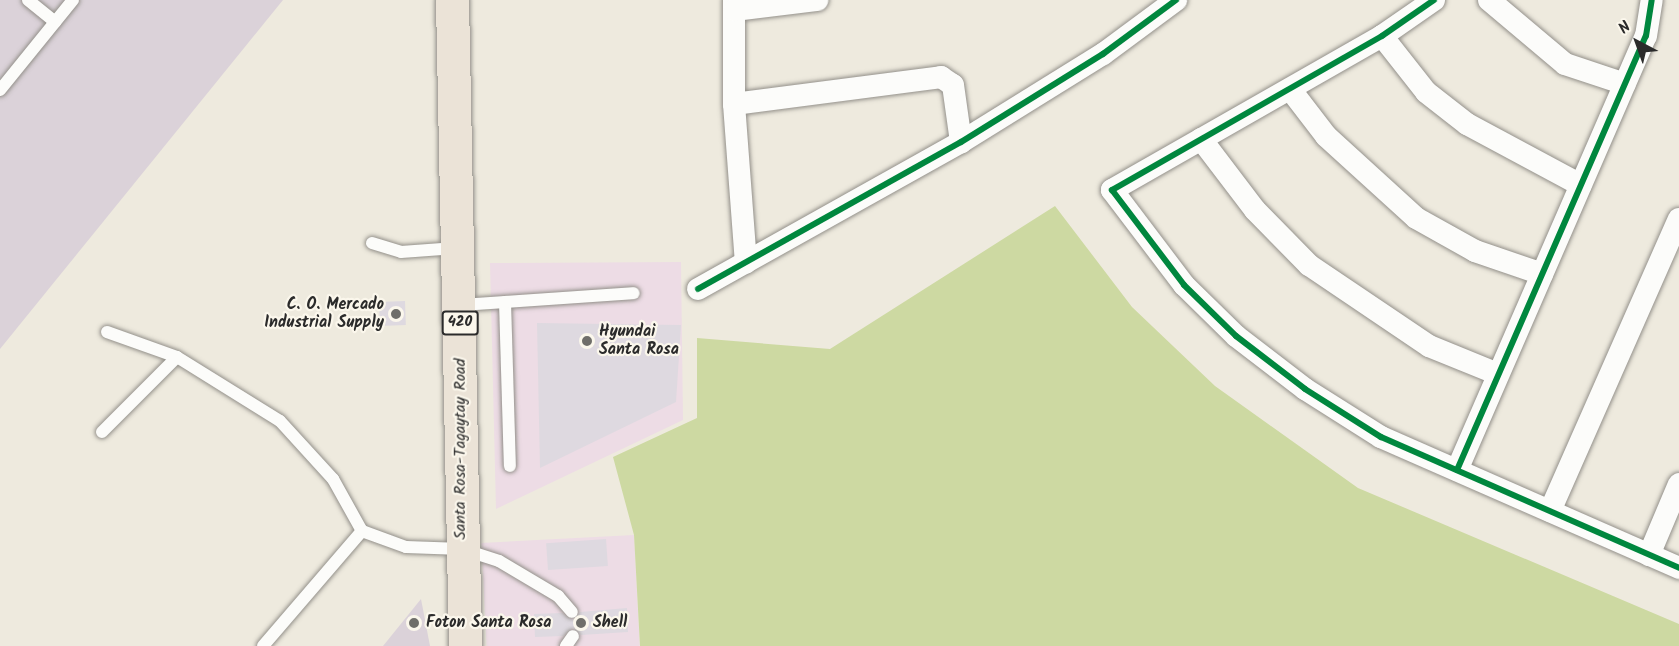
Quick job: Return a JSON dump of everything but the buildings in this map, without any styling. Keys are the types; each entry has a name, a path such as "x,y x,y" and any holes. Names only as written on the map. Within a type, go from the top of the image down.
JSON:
{"main road":[{"name":"Santa Rosa-Tagaytay Road","path":"452,0 460,305 465,646"}],"street":[{"path":"747,263 734,104 735,5 817,0"},
{"path":"698,289 961,142 1103,54 1176,0"},
{"path":"1434,0 1382,36 1112,190 1150,247 1236,336 1305,389 1381,437 1679,568"},
{"path":"1489,0 1565,64 1625,84"},
{"path":"1456,470 1646,36 1652,0"},
{"path":"1382,36 1426,92 1467,124 1581,185"},
{"path":"734,104 941,77 953,85 961,142"},
{"path":"1290,89 1326,136 1416,218 1475,251 1542,274"},
{"path":"1201,139 1255,210 1309,266 1428,346 1498,375"},
{"path":"1550,511 1679,219"},
{"path":"1649,555 1679,484"}],"lane":[{"path":"28,0 55,22"},
{"path":"0,90 73,0"},
{"path":"372,243 401,252 458,248"},
{"path":"460,305 634,293"},
{"path":"505,302 510,466"},
{"path":"107,332 177,357 280,421 333,479 362,531 406,547 462,549 527,574 572,612"},
{"path":"102,432 177,357"},
{"path":"262,646 362,531"}],"shaded area":[{"path":"0,0 283,0 0,349"},
{"name":"Hyundai Santa Rosa","path":"681,262 683,420 496,509 490,263"},
{"path":"634,535 640,646 487,646 481,543"},
{"name":"Foton Santa Rosa","path":"421,599 430,646 383,646"}],"green space":[{"path":"1055,206 1132,307 1215,386 1358,488 1679,624 1679,646 640,646 634,535 613,457 697,418 697,338 830,349"}],"cycle path":[{"path":"698,289 961,142 1103,54 1176,0"},
{"path":"1434,0 1382,36 1112,190 1184,285 1236,336 1305,389 1381,437 1679,568"},
{"path":"1457,470 1646,36 1652,0"}],"place":[{"name":"C. O. Mercado Industrial Supply","path":"396,314"},
{"name":"Hyundai Santa Rosa","path":"587,341"},
{"name":"Foton Santa Rosa","path":"414,623"},
{"name":"Shell","path":"581,623"}]}
